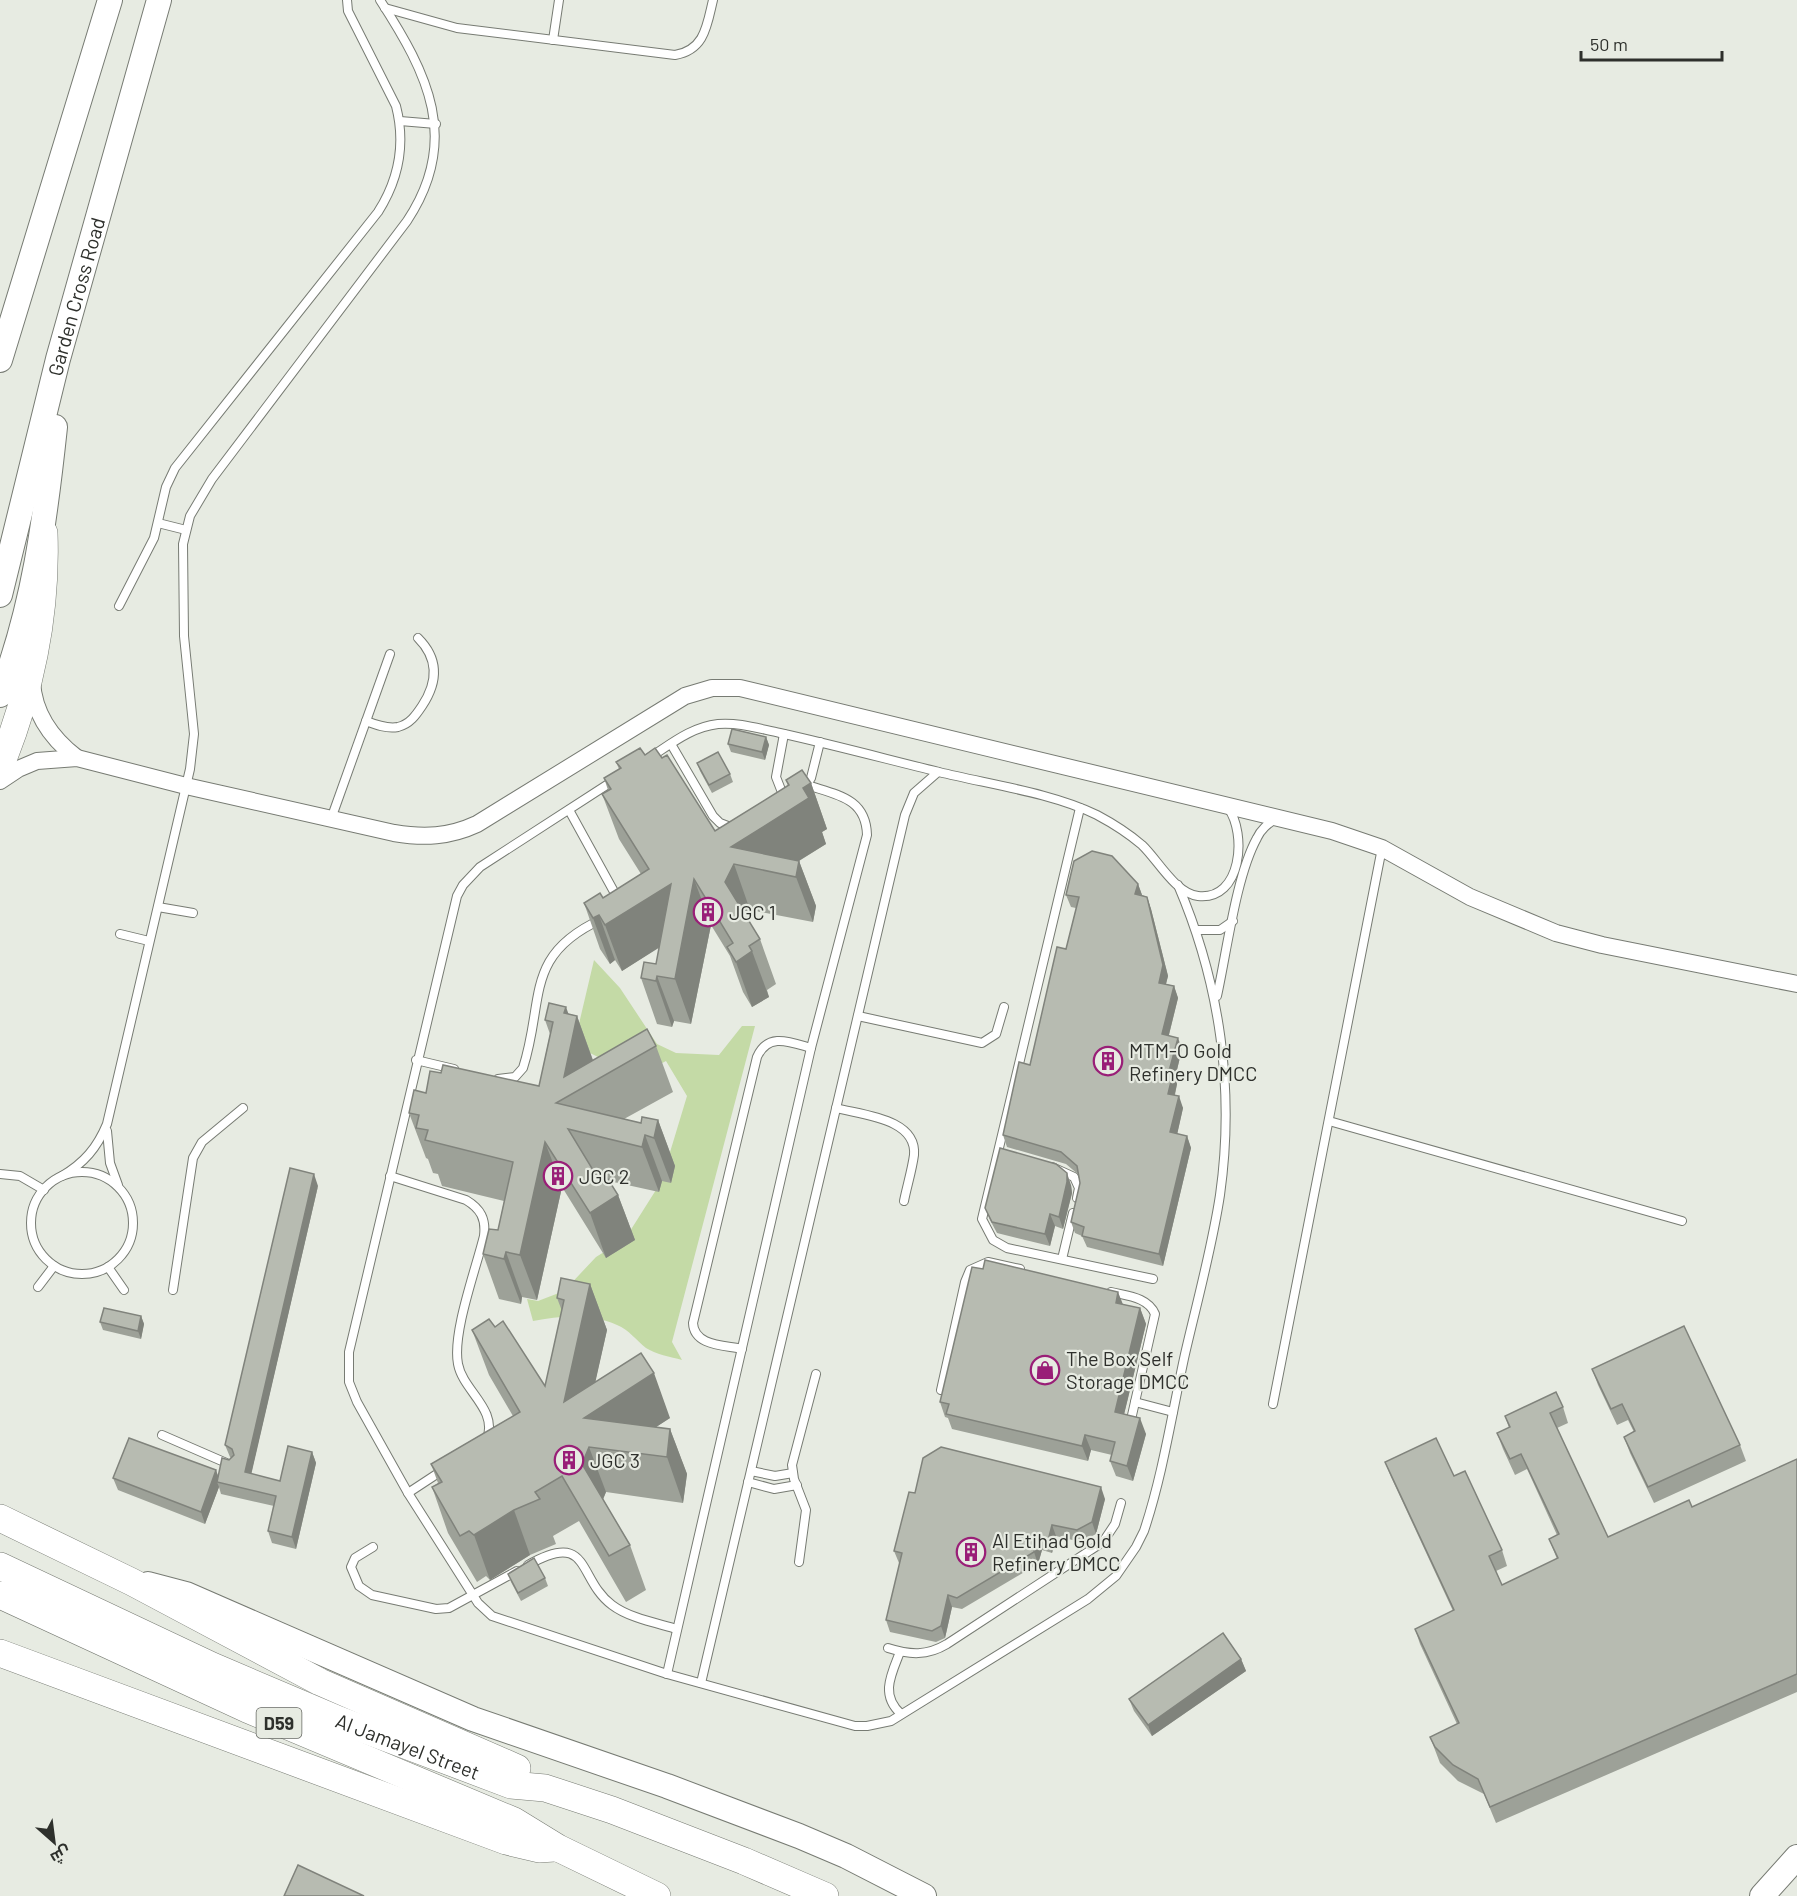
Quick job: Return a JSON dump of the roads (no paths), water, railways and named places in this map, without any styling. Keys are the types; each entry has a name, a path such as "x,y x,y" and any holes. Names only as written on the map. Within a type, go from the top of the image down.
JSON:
{"main road":[{"path":"0,360 110,0"},
{"name":"Garden Cross Road","path":"0,596 58,359 159,0"},
{"path":"0,695 27,609 44,533 58,404 58,359"},
{"path":"0,767 32,671 45,590 44,533"},
{"path":"0,1518 132,1582 330,1686 514,1767 545,1788"},
{"name":"Al Jamayel Street","path":"0,1566 212,1666 339,1720 511,1785 545,1788 678,1834 825,1896"},
{"path":"132,1582 186,1594 463,1715 667,1786 799,1836 846,1856 924,1896"},
{"name":"Al Jamayel Street","path":"0,1595 227,1700 514,1821 558,1848 657,1896"},
{"path":"0,1653 55,1676 506,1841 539,1849 558,1848"},
{"path":"1762,1896 1797,1857"}],"street":[{"path":"32,671 36,705 43,721 58,742 77,758"},
{"path":"0,781 18,769 37,761 77,758 186,786 411,836 445,836 491,816 685,696 712,688 740,688 1332,831 1382,848 1470,897 1556,933 1602,945 1797,984"}],"lane":[{"path":"119,606 148,553 158,524 166,487 175,468 386,199 398,169 401,153 400,121 390,91 348,11 347,0"},
{"path":"553,40 560,0"},
{"path":"382,4 457,28 667,55 684,54 692,50 704,37 713,0"},
{"path":"107,1124 109,1156 119,1187 132,1210 132,1236 119,1258 108,1267 98,1271 75,1274 54,1266 45,1257 33,1236 33,1212 44,1190 90,1155 107,1124 186,786 194,735 182,605 182,558 186,530 196,504 212,479 419,204 433,165 436,124 426,84 382,4"},
{"path":"400,121 436,124"},
{"path":"158,524 186,530"},
{"path":"366,721 391,728 408,723 431,694 434,684 434,664 431,654 418,638"},
{"path":"331,819 390,654"},
{"path":"643,762 692,731 716,724 741,725 820,742 1080,808 1111,823 1141,845 1178,885 1191,894 1199,896 1215,893 1227,882 1236,864 1240,840 1238,827 1225,805"},
{"path":"667,1674 812,1048 867,835 863,812 855,804 797,795 778,787 776,777 784,734"},
{"path":"777,810 797,795 820,742"},
{"path":"671,744 713,816 729,828 738,829"},
{"path":"701,1683 905,815 914,793 938,772"},
{"path":"624,774 480,867 463,885 452,908 349,1352 347,1372 357,1402 408,1493 484,1610 500,1620 667,1674 855,1726 879,1725 901,1714 1073,1610 1116,1576 1137,1547 1144,1531 1173,1412 1220,1197 1224,1158 1225,1080 1215,1002 1197,930 1178,885"},
{"path":"1080,808 982,1211 988,1234 1007,1248 1153,1279"},
{"path":"487,1077 509,1080 520,1073 525,1062 540,987 551,959 560,945 576,932 614,911 618,898 569,810"},
{"path":"1215,1002 1246,868 1262,830 1278,817"},
{"path":"1273,1404 1382,848"},
{"path":"1236,864 1246,868"},
{"path":"158,906 193,914"},
{"path":"1197,930 1220,930 1233,921"},
{"path":"120,934 150,941"},
{"path":"858,1016 982,1043 996,1034 1004,1007"},
{"path":"742,1349 702,1340 694,1333 693,1323 756,1057 765,1044 771,1041 786,1041 812,1048"},
{"path":"416,1060 466,1072"},
{"path":"173,1290 193,1158 202,1142 243,1108"},
{"path":"836,1108 895,1124 909,1137 914,1154 904,1201"},
{"path":"1329,1120 1682,1221"},
{"path":"997,1151 1008,1154"},
{"path":"1041,1164 1069,1173 1077,1182 1078,1194 1062,1260"},
{"path":"62,1176 86,1172 110,1179 119,1187"},
{"path":"0,1174 20,1176 44,1190"},
{"path":"390,1176 466,1200 476,1206 482,1214 485,1225 484,1236 457,1345 462,1377 490,1420 490,1430 480,1447"},
{"path":"941,1390 965,1282 970,1270 988,1262 1029,1271"},
{"path":"38,1287 54,1266"},
{"path":"108,1267 124,1290"},
{"path":"1096,1288 1142,1300 1152,1308 1155,1314 1130,1424"},
{"path":"799,1562 806,1510 796,1485 792,1465 816,1374"},
{"path":"1135,1402 1173,1412"},
{"path":"162,1435 232,1465"},
{"path":"408,1493 454,1464"},
{"path":"751,1471 775,1476 793,1473"},
{"path":"748,1482 774,1489 796,1485"},
{"path":"888,1648 900,1652 925,1654 937,1650 1094,1549 1110,1534 1121,1503"},
{"path":"373,1547 355,1558 351,1567 359,1586 372,1595 442,1609 455,1606 539,1558 563,1552 583,1564 604,1597 617,1608 677,1629"},
{"path":"900,1652 888,1690 890,1700 901,1714"}],"place":[{"name":"JGC 1","path":"708,912"},
{"name":"MTM-O Gold Refinery DMCC","path":"1108,1061"},
{"name":"JGC 2","path":"558,1176"},
{"name":"The Box Self Storage DMCC","path":"1045,1370"},
{"name":"JGC 3","path":"569,1460"},
{"name":"Al Etihad Gold Refinery DMCC","path":"971,1552"}]}
